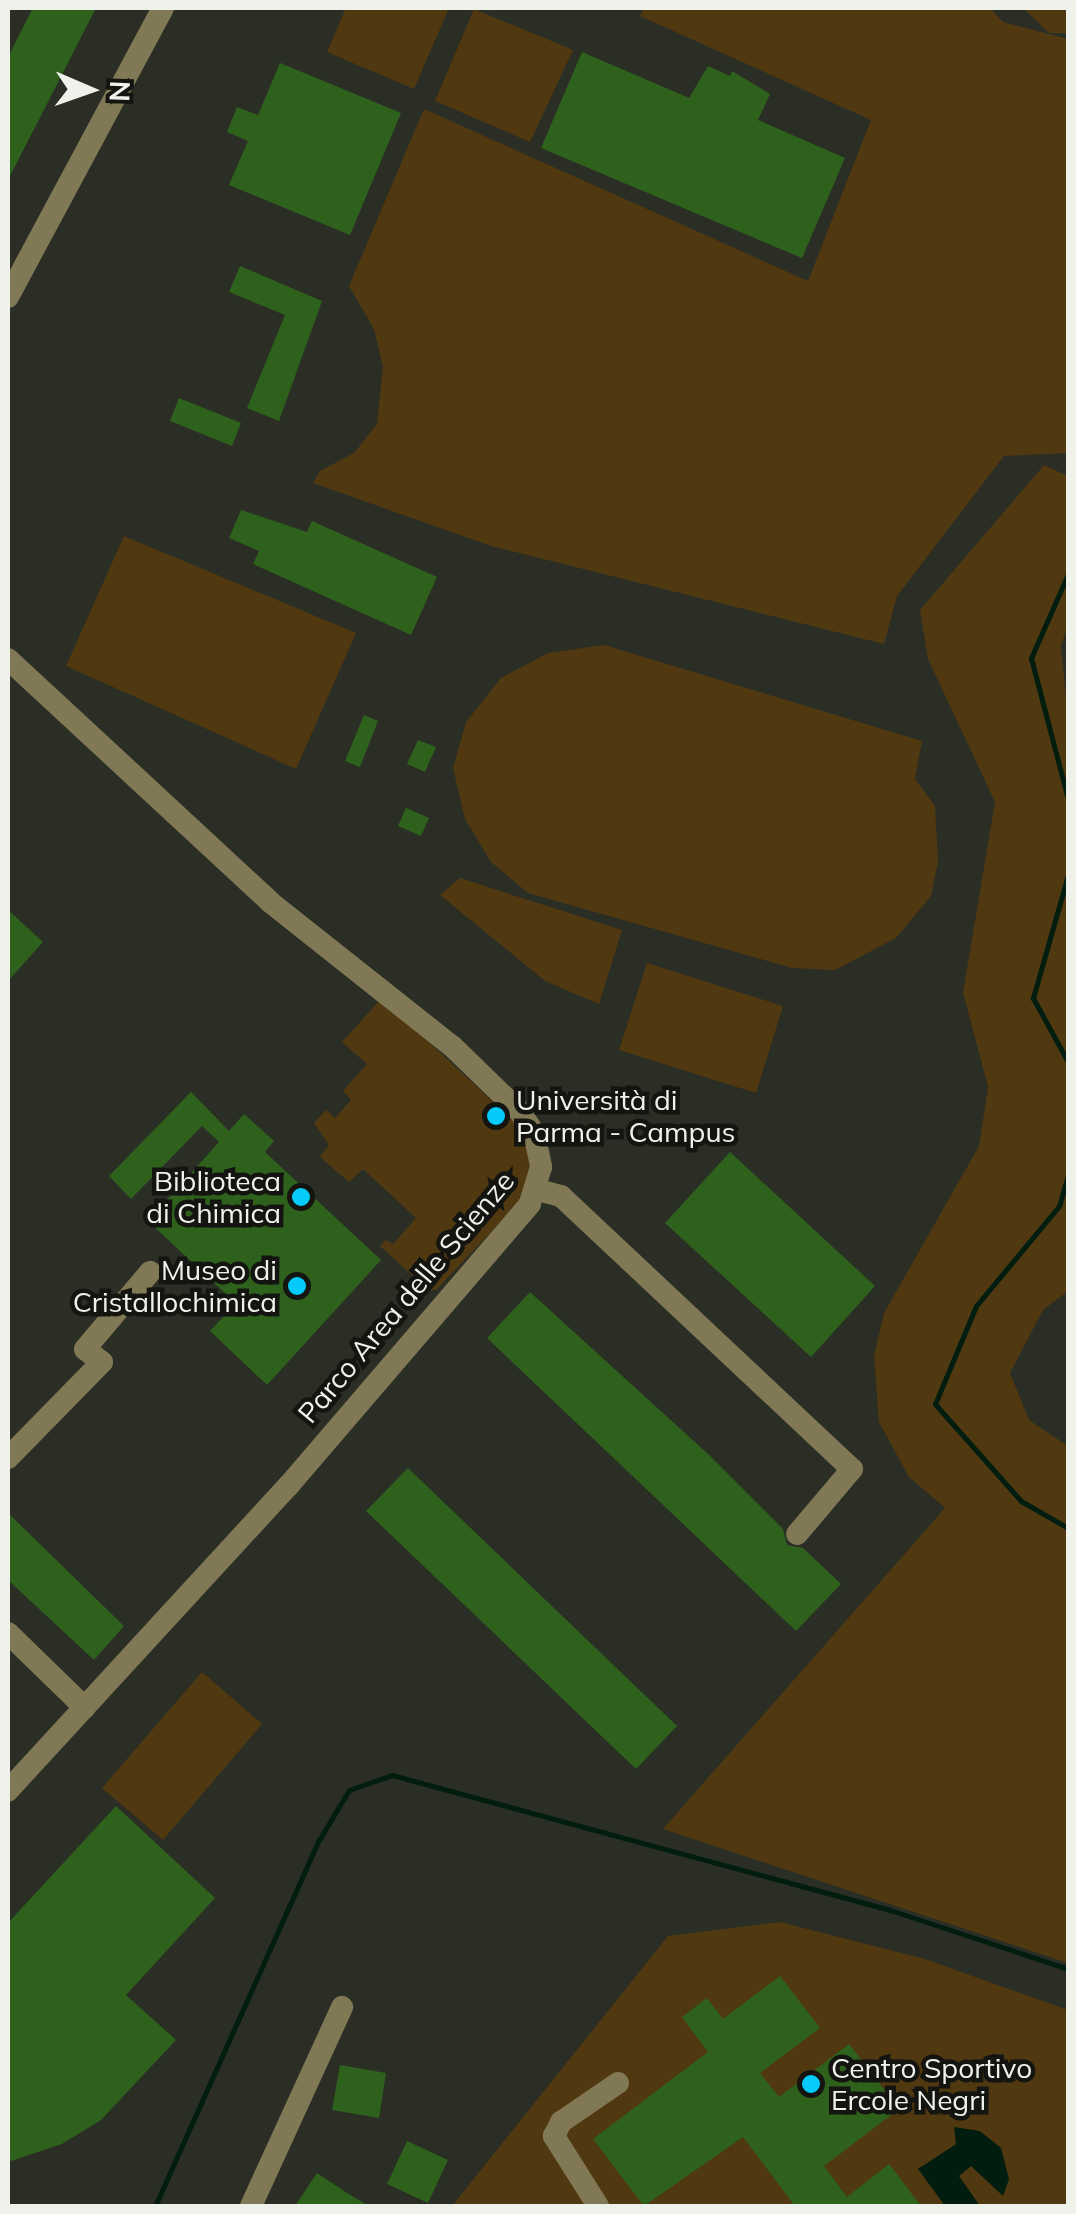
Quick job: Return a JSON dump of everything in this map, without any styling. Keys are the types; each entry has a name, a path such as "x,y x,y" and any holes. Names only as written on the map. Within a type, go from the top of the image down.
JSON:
{"street":[{"path":"10,285 162,8"},
{"name":"Parco Area delle Scienze","path":"8,659 270,902 406,1005 520,1112 539,1148 538,1190 288,1486 8,1792"},
{"path":"538,1190 561,1196 852,1469 797,1534"},
{"path":"8,1458 102,1362 85,1349 150,1272"},
{"path":"8,1633 85,1708"},
{"path":"251,2206 342,2007"},
{"path":"598,2206 554,2136 561,2122 618,2084"}],"shaded area":[{"path":"346,8 449,8 414,89 327,52"},
{"path":"644,8 990,8 1003,22 1068,39 1068,453 1004,456 897,596 884,644 491,546 313,483 320,471 354,453 377,424 383,367 374,329 349,286 424,109 808,281 871,120 640,16"},
{"path":"1023,8 1068,8 1068,33 1049,33"},
{"path":"474,9 573,50 530,142 435,101"},
{"path":"1044,465 1068,476 1068,624 1061,646 1068,717 1068,1291 1043,1310 1010,1373 1029,1420 1068,1446 1068,1963 663,1829 945,1508 909,1477 879,1422 874,1356 884,1313 979,1146 988,1087 963,992 995,802 928,659 920,610"},
{"path":"124,536 356,633 296,769 66,666"},
{"path":"604,645 922,741 915,779 935,806 938,862 931,896 896,938 835,970 792,968 528,893 491,862 465,819 453,768 466,722 501,678 548,653"},
{"path":"460,878 622,930 599,1004 545,981 440,895"},
{"path":"647,963 783,1006 756,1093 619,1050"},
{"path":"382,998 523,1130 530,1169 517,1205 436,1290 428,1290 380,1246 386,1240 393,1244 416,1218 363,1169 349,1182 320,1157 329,1145 314,1123 326,1110 335,1118 351,1100 343,1091 367,1064 342,1042"},
{"path":"202,1672 262,1724 163,1840 102,1788"},
{"name":"Centro Sportivo Ercole Negri","path":"780,1922 925,1959 1068,2010 1068,2206 452,2206 668,1936"},
{"path":"954,2127 980,2131 1001,2148 1009,2179 1003,2196 971,2166 959,2176 980,2206 945,2206 918,2169 956,2144"}],"building":[{"path":"33,8 96,8 8,180 8,57"},
{"path":"582,52 689,98 708,66 730,76 732,71 770,94 758,120 845,158 802,258 541,148"},
{"path":"280,63 401,113 350,235 229,185 248,141 227,132 237,107 258,115"},
{"path":"240,266 322,301 279,421 247,408 285,315 229,292"},
{"path":"179,398 241,423 232,446 170,421"},
{"path":"241,510 307,532 312,521 437,577 411,635 253,564 259,551 229,538"},
{"path":"364,715 378,721 360,767 345,761"},
{"path":"418,740 436,747 425,772 407,764"},
{"path":"406,808 429,818 421,836 398,826"},
{"path":"8,910 43,942 8,981"},
{"path":"191,1092 229,1131 244,1114 274,1141 265,1152 381,1260 267,1385 210,1331 226,1314 216,1305 226,1294 148,1221 219,1142 202,1126 131,1199 109,1176"},
{"path":"730,1152 875,1286 811,1357 665,1223"},
{"path":"530,1292 708,1454 783,1529 787,1545 803,1548 841,1584 796,1631 487,1338"},
{"path":"408,1468 677,1726 636,1769 366,1511"},
{"path":"8,1513 124,1626 94,1660 8,1580"},
{"path":"116,1806 215,1898 126,1995 176,2040 101,2120 62,2144 8,2162 8,1923"},
{"path":"780,1976 820,2028 760,2073 779,2097 849,2044 899,2109 824,2166 847,2197 889,2164 921,2206 795,2206 743,2137 644,2206 593,2139 708,2052 682,2017 707,1998 723,2019"},
{"path":"340,2065 386,2073 379,2118 332,2110"},
{"path":"407,2141 448,2160 428,2203 387,2184"},
{"path":"317,2173 347,2193 369,2206 295,2206"}],"waterway":[{"path":"1068,574 1031,658 1068,799"},
{"path":"1068,875 1033,998 1068,1062"},
{"path":"1068,1175 1059,1206 976,1306 935,1404 1021,1501 1068,1528"},
{"path":"155,2206 319,1840 349,1790 392,1775 890,1910 1068,1969"}],"place":[{"name":"Università di Parma - Campus","path":"496,1116"},
{"name":"Biblioteca di Chimica","path":"301,1197"},
{"name":"Museo di Cristallochimica","path":"297,1286"},
{"name":"Centro Sportivo Ercole Negri","path":"811,2084"}]}
